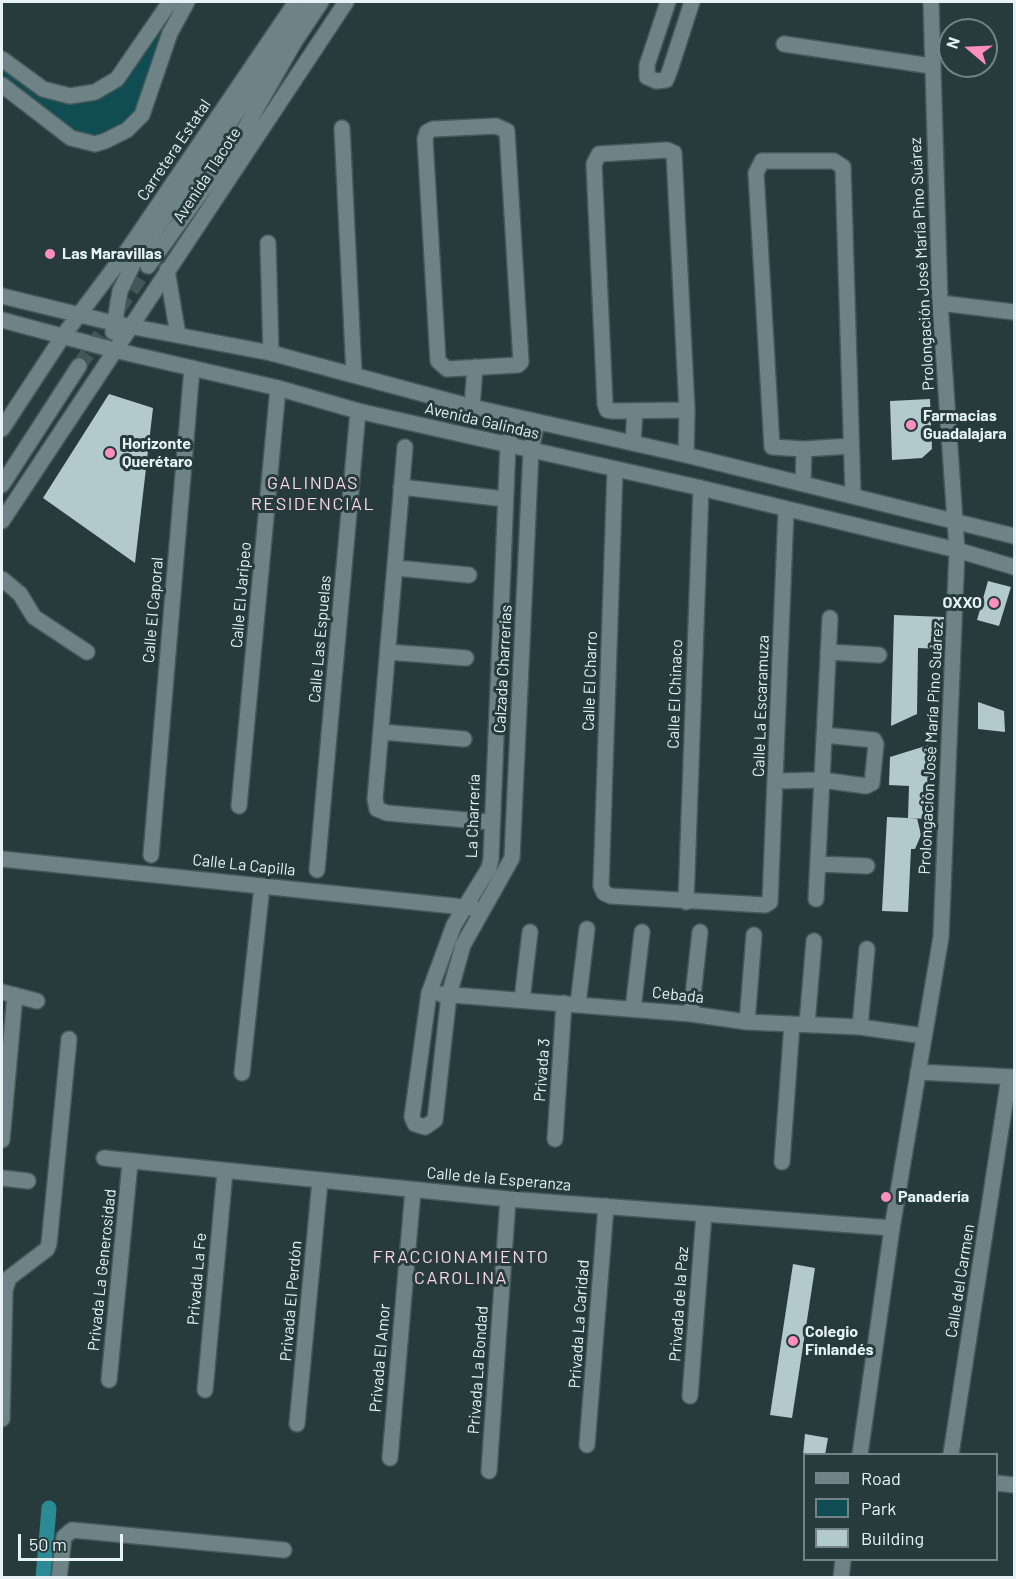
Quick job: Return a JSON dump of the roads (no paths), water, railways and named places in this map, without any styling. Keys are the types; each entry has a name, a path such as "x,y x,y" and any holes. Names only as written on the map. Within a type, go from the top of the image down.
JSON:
{"street":[{"path":"2,59 43,89 70,96 95,92 117,79 170,2"},
{"path":"2,85 71,138 95,144 105,141 127,130 142,115 170,33 187,2"},
{"name":"Carretera Estatal","path":"2,429 63,336 127,251 296,2"},
{"path":"114,350 113,323 120,291 137,256 215,145 309,2"},
{"name":"Avenida Tlacote","path":"148,266 236,144 295,41 321,2"},
{"path":"236,144 334,2"},
{"name":"Avenida Tlacote","path":"2,520 346,2"},
{"path":"668,2 647,65 647,77 656,81 666,80 692,2"},
{"name":"Prolongación José María Pino Suárez","path":"860,1453 892,1228 940,937 957,550 940,303 931,66 931,2"},
{"path":"784,44 931,66"},
{"path":"496,126 507,131 521,362 518,365 475,367 447,369 438,361 425,139 427,132 433,129 496,126"},
{"path":"342,128 354,374"},
{"path":"686,455 687,410 674,153 666,150 599,154 594,164 607,410 687,410"},
{"path":"851,446 804,449 772,447 756,173 762,161 834,161 843,167 853,495"},
{"path":"268,243 271,353"},
{"path":"166,270 178,335"},
{"name":"Avenida Galindas","path":"2,296 113,323 271,353 472,407 633,442 853,495 1014,537"},
{"path":"940,303 1014,312"},
{"name":"Avenida Galindas","path":"2,320 114,350 278,388 358,411 701,488 786,511 957,550 1014,567"},
{"path":"2,485 79,366"},
{"path":"472,407 475,367"},
{"name":"Calle El Caporal","path":"151,855 192,368"},
{"name":"Calle El Jaripeo","path":"239,806 278,388"},
{"name":"Calle Las Espuelas","path":"317,870 358,411"},
{"path":"633,442 635,411"},
{"name":"La Charrería","path":"449,995 435,1120 425,1127 415,1124 411,1117 429,993 440,958 465,905 489,868 508,444 515,417"},
{"name":"Calzada Charrerías","path":"449,995 463,945 512,858 531,450 537,422"},
{"path":"405,447 375,799 377,809 387,813 490,822"},
{"path":"803,483 804,449"},
{"name":"Calle El Charro","path":"615,470 601,886 604,893 686,902"},
{"path":"401,487 505,499"},
{"name":"Calle El Chinaco","path":"686,902 701,488"},
{"name":"Calle La Escaramuza","path":"686,902 765,905 770,902 786,511"},
{"path":"396,568 469,575"},
{"path":"2,579 20,594 34,617 87,652"},
{"path":"816,898 830,618"},
{"path":"388,652 466,658"},
{"path":"828,652 879,656"},
{"path":"382,732 464,739"},
{"path":"776,781 822,780 866,786 872,783 876,744 870,738 824,735"},
{"name":"Calle La Capilla","path":"2,859 83,865 262,886 465,905 482,910"},
{"path":"818,864 867,866"},
{"path":"242,1073 262,886"},
{"name":"Privada 3","path":"555,1139 571,1004 587,929"},
{"path":"522,1000 530,932"},
{"path":"633,1009 642,932"},
{"path":"691,1014 700,932"},
{"path":"747,1022 754,935"},
{"path":"807,1024 813,941"},
{"path":"860,1028 867,949"},
{"name":"Cebada","path":"429,993 691,1014 747,1022 860,1028 924,1036"},
{"path":"2,1140 8,994 37,1001"},
{"path":"782,1162 792,1024"},
{"path":"2,1419 5,1290 9,1278 46,1249 48,1244 69,1039"},
{"path":"918,1072 1012,1077"},
{"name":"Calle del Carmen","path":"951,1453 1012,1077"},
{"name":"Calle de la Esperanza","path":"104,1158 130,1163 508,1199 892,1228"},
{"name":"Privada La Generosidad","path":"109,1380 130,1163"},
{"name":"Privada La Fe","path":"205,1390 225,1171"},
{"path":"2,1178 28,1180"},
{"name":"Privada El Perdón","path":"297,1424 320,1181"},
{"name":"Privada El Amor","path":"390,1458 413,1190"},
{"name":"Privada La Bondad","path":"489,1472 508,1199"},
{"name":"Privada La Caridad","path":"587,1445 606,1206"},
{"name":"Privada de la Paz","path":"690,1396 704,1214"},
{"path":"998,1483 1014,1485"},
{"path":"59,1578 64,1537 72,1530 284,1550"},
{"path":"841,1578 843,1561"}],"waterway":[{"path":"43,1578 49,1508"}],"tunnel":[{"path":"79,366 148,266"}],"place":[{"name":"Las Maravillas","path":"50,254"},
{"name":"Farmacias Guadalajara","path":"911,425"},
{"name":"Horizonte Querétaro","path":"110,453"},
{"name":"OXXO","path":"994,603"},
{"name":"Panadería","path":"886,1197"},
{"name":"Colegio Finlandés","path":"793,1341"}],"district":[{"name":"GALINDAS RESIDENCIAL","path":"313,493"},
{"name":"FRACCIONAMIENTO CAROLINA","path":"461,1267"}]}
